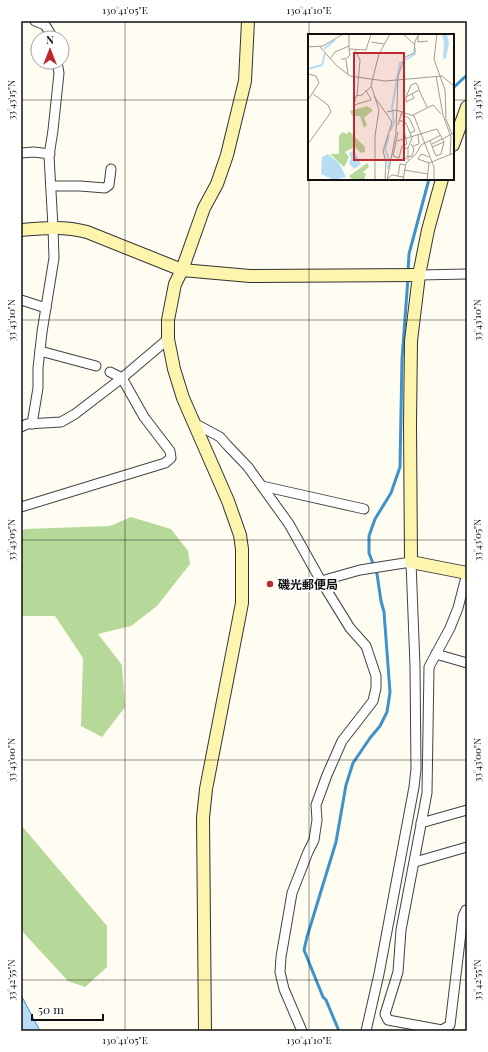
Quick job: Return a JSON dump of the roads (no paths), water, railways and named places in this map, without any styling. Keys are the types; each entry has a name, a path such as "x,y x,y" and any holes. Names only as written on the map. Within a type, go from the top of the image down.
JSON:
{"street":[{"path":"34,21 45,25 48,30"},
{"path":"205,1031 203,818 206,789 242,603 243,564 240,535 228,502 183,398 174,369 168,339 168,320 175,284 182,270 204,208 218,184 227,155 245,81 248,21"},
{"path":"32,424 38,388 40,351 54,258 50,154 58,70"},
{"path":"454,142 467,107"},
{"path":"21,153 34,152 50,154"},
{"path":"51,186 105,188 109,185 111,169"},
{"path":"366,1031 379,974 415,781 415,666 411,562 410,424 413,275 428,230 442,180"},
{"path":"21,230 54,227 77,229 182,270 250,276 467,274"},
{"path":"21,300 46,308"},
{"path":"21,427 27,424 61,422 75,414 122,378 168,339"},
{"path":"40,351 96,366"},
{"path":"21,507 168,461 171,458 170,451 144,417 122,378 110,372"},
{"path":"194,423 220,437 248,467 262,486 289,524 321,581 350,628 366,646 376,676 376,688 373,701 342,741 318,797 316,805 317,820 314,840 292,893 280,972 284,990 302,1031"},
{"path":"262,486 364,509"},
{"path":"321,581 360,570 411,562 467,573 463,605 429,667 427,793 401,930 400,961 398,972 385,1014 388,1020 442,1030 450,1025 463,916 467,910"},
{"path":"436,654 467,663"},
{"path":"421,823 467,810"},
{"path":"415,862 467,847"}],"water":[{"path":"21,995 40,1031 21,1031"}],"waterway":[{"path":"454,87 467,75"},
{"path":"408,272 409,254 429,180"},
{"path":"339,1031 326,1000 323,997 304,950 336,842 346,785 353,763 380,726 387,712 390,692 384,612 377,574 369,553 369,536 375,519 391,493 400,467 402,359 408,278"}],"place":[{"name":"磯光郵便局","path":"270,584"}]}
